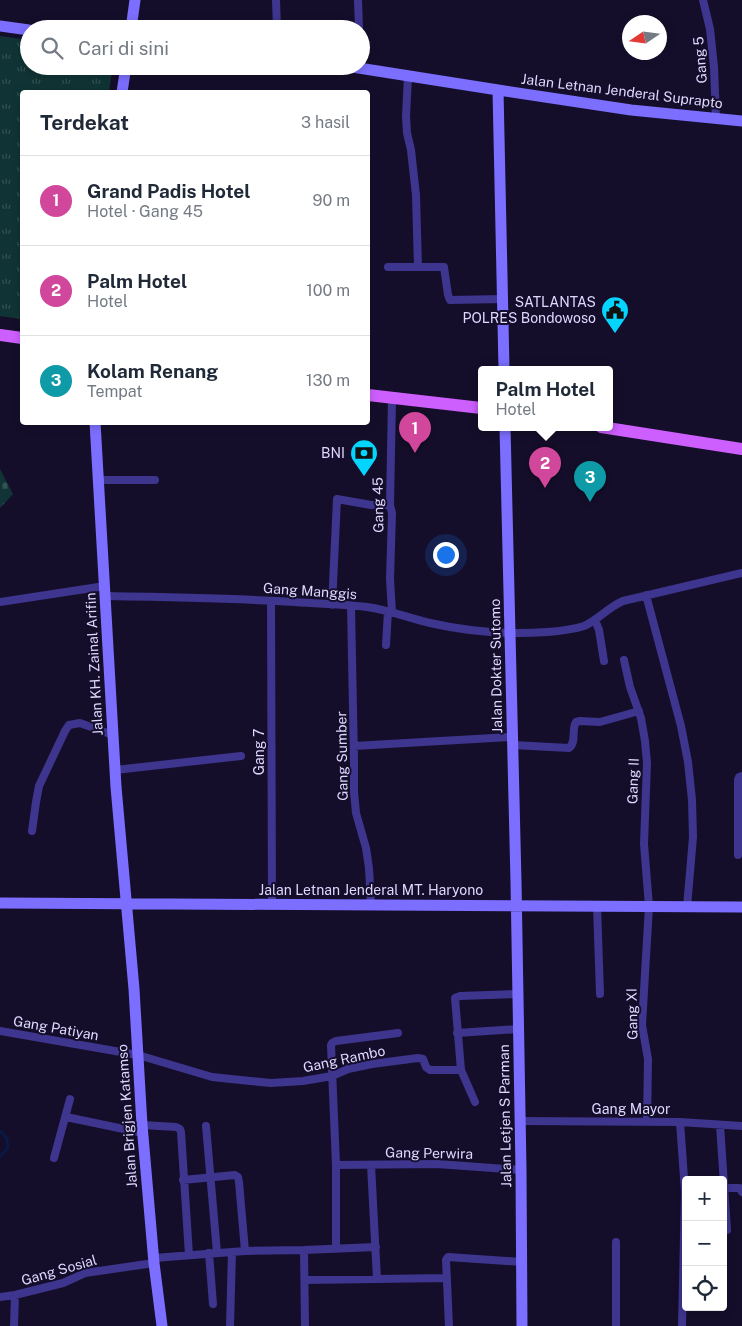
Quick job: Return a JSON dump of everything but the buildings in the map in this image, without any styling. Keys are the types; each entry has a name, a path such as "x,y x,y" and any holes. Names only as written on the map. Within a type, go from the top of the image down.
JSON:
{"main road":[{"path":"0,335 20,338"},
{"path":"370,395 478,408"},
{"path":"613,429 742,449"}],"street":[{"path":"132,20 135,0"},
{"path":"276,0 277,20"},
{"path":"358,0 359,20"},
{"name":"Gang 5","path":"703,0 710,29 716,118"},
{"path":"0,26 20,29"},
{"name":"Jalan Letnan Jenderal Suprapto","path":"370,70 631,110 742,121"},
{"path":"122,90 125,75"},
{"path":"408,76 407,124 416,195 418,267"},
{"path":"498,90 504,366"},
{"path":"388,267 444,267 450,300 502,299"},
{"name":"Gang 45","path":"386,645 390,612 392,398"},
{"name":"Jalan KH. Zainal Arifin","path":"95,425 115,770 126,903"},
{"name":"Jalan Dokter Sutomo","path":"505,431 517,906"},
{"path":"98,480 155,480"},
{"path":"332,605 337,500 390,506"},
{"name":"Gang Manggis","path":"0,602 105,591 367,607 480,632 510,634 570,629 583,626 595,620 613,605 646,595 742,573"},
{"path":"646,595 681,726 688,762 693,837 688,907"},
{"name":"Gang 7","path":"271,601 272,904"},
{"name":"Gang Sumber","path":"351,606 354,792 356,813 366,848 371,905"},
{"path":"595,620 599,630 604,661"},
{"name":"Gang II","path":"624,660 630,688 639,711 645,741 647,763 644,844 648,906"},
{"path":"354,746 512,741 569,748 572,746 576,722 600,722 639,711"},
{"path":"32,830 39,786 69,725 80,723 113,735"},
{"path":"115,770 241,756"},
{"path":"738,855 738,779 742,776"},
{"name":"Jalan Letnan Jenderal MT. Haryono","path":"0,903 742,907"},
{"name":"Jalan Brigjen Katamso","path":"126,903 154,1261 162,1326"},
{"name":"Jalan Letjen S Parman","path":"517,906 522,1326"},
{"path":"597,906 600,994"},
{"name":"Gang XI","path":"647,1122 648,1059 642,1025 648,906"},
{"path":"742,907 742,913"},
{"path":"475,1102 461,1070 455,1000 458,996 518,994"},
{"path":"457,1033 518,1029"},
{"name":"Gang Patiyan","path":"0,1031 138,1055"},
{"path":"336,1249 336,1165 331,1045 333,1042 398,1033"},
{"name":"Gang Rambo","path":"138,1055 212,1077 271,1083 303,1081 332,1076 348,1069 372,1064 418,1058 423,1058 426,1067 430,1070 461,1070"},
{"path":"54,1158 70,1099"},
{"path":"66,1117 143,1129 176,1127 180,1130 189,1255"},
{"name":"Gang Mayor","path":"521,1121 680,1122 742,1126"},
{"path":"680,1122 685,1192 682,1326"},
{"path":"720,1125 723,1176"},
{"path":"206,1126 213,1253 213,1304"},
{"name":"Gang Perwira","path":"336,1165 437,1164 521,1170"},
{"path":"371,1165 377,1279"},
{"path":"183,1180 235,1175 239,1178 246,1251"},
{"path":"727,1188 740,1188 742,1192"},
{"path":"616,1242 616,1326"},
{"name":"Gang Sosial","path":"0,1297 63,1283 86,1273 189,1255 246,1251 376,1248"},
{"path":"304,1250 305,1326"},
{"path":"230,1326 232,1252"},
{"path":"450,1326 446,1260 448,1257 522,1262"},
{"path":"305,1280 447,1278"},
{"path":"14,1326 15,1295"}],"green space":[{"path":"0,36 20,39 20,75 111,75 109,90 20,90 20,319 0,316"},
{"path":"0,469 13,494 0,508"}],"waterway":[{"path":"0,1131 7,1138 8,1148 0,1157"}],"place":[{"name":"SATLANTAS POLRES Bondowoso","path":"615,334"},
{"name":"Grand Padis Hotel","path":"415,453"},
{"name":"BNI","path":"364,477"},
{"name":"Palm Hotel","path":"545,488"},
{"name":"Kolam Renang","path":"590,502"}]}
